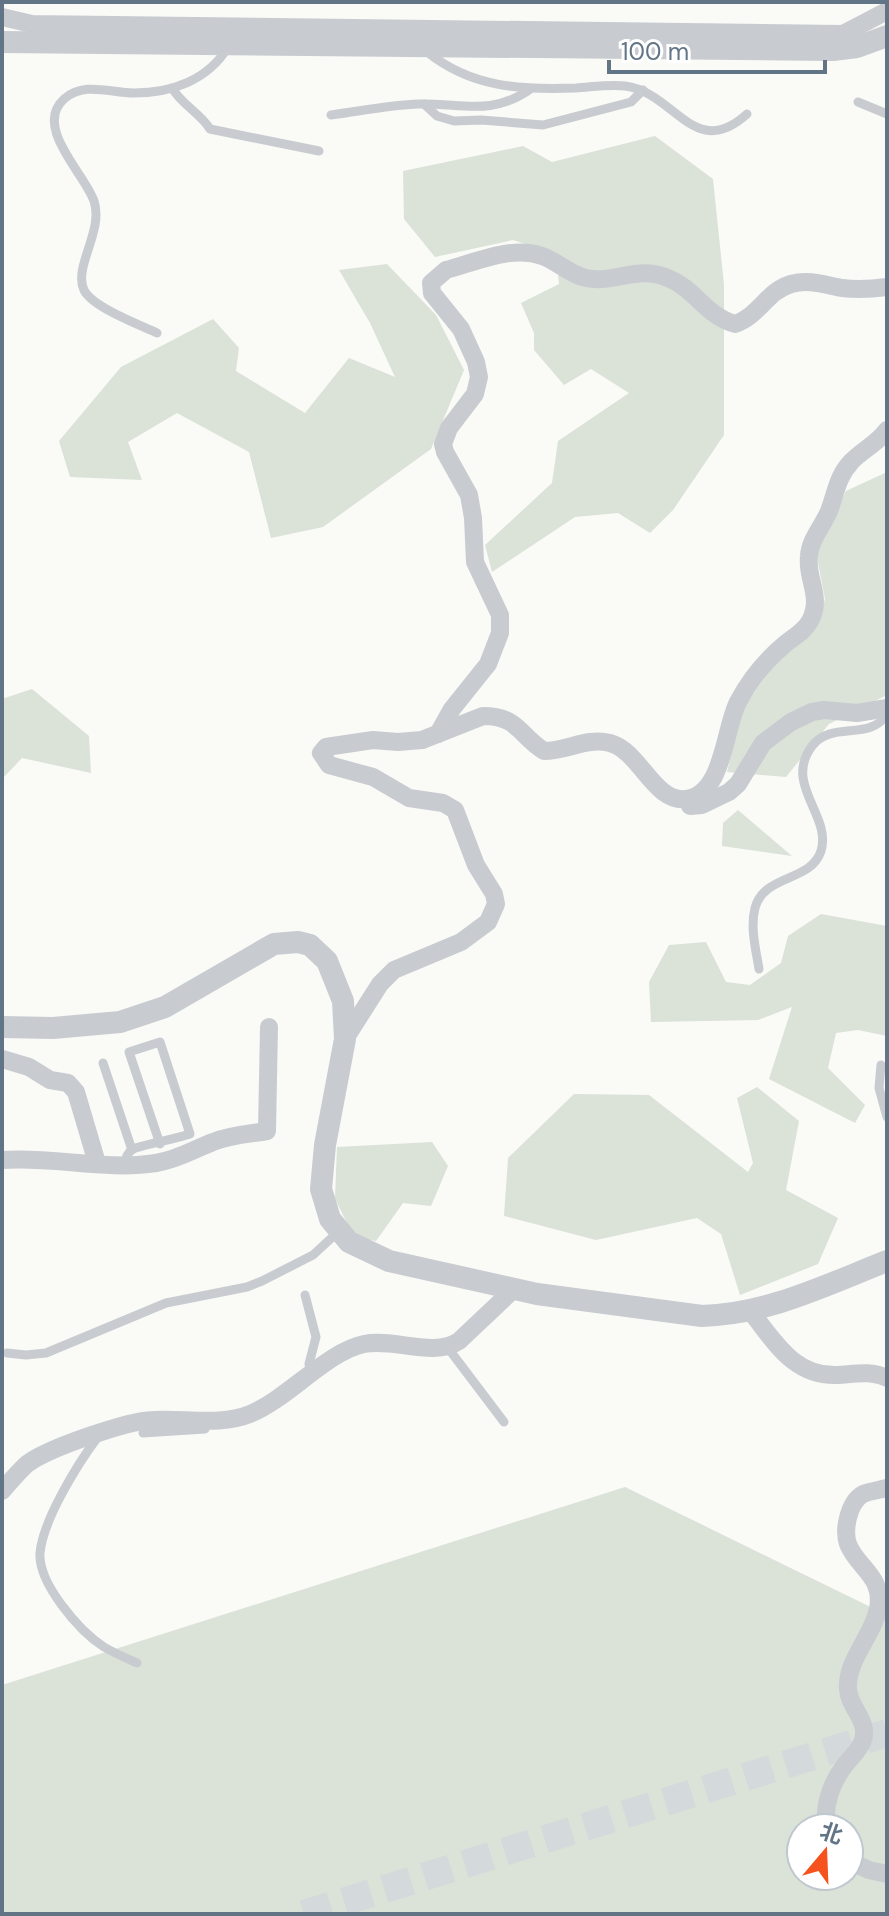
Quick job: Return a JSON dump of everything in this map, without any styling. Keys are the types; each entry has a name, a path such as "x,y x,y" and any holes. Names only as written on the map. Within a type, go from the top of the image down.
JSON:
{"street":[{"path":"2,17 32,24 843,34 887,11"},
{"path":"2,42 833,50 857,47 887,36"},
{"path":"438,734 452,709 488,664 498,641 500,615 475,562 469,495 445,452 445,435 475,394 479,377 461,329 432,293 431,283 437,275 509,253 525,252 542,256 586,278 642,272 669,278 711,313 735,324 747,320 771,296 789,285 815,282 865,290 887,287"},
{"path":"674,798 695,796 711,783 731,719 747,687 771,657 808,624 816,603 809,556 812,543 829,512 841,474 852,460 881,439 887,430"},
{"path":"345,1039 380,984 394,970 412,960 439,952 481,929 494,914 496,904 494,894 476,865 455,810 443,803 409,798 373,777 329,765 321,753 326,747 334,743 373,740 410,742 483,716 493,716 514,723 544,751 593,742 621,748 655,784 679,803 695,806 729,792 738,784 771,735 812,712 887,711"},
{"path":"2,1027 97,1026 144,1015 187,996 274,944 298,942 319,952 333,971 343,1001 345,1039 327,1130 322,1174 324,1204 338,1232 375,1257 574,1301 677,1314 728,1315 774,1306 887,1261"},
{"path":"2,1160 29,1158 97,1163 128,1158 180,1158 212,1142 267,1131 269,1027"},
{"path":"2,1059 29,1067 50,1080 68,1083 76,1092 97,1163"},
{"path":"2,1491 27,1464 45,1454 134,1423 231,1419 260,1409 360,1344 399,1342 448,1348 514,1289"},
{"path":"751,1312 785,1355 807,1371 822,1375 867,1373 887,1378"},
{"path":"827,1812 833,1785 863,1739 862,1719 851,1703 848,1682 878,1607 878,1591 872,1575 847,1542 847,1522 862,1495 887,1488"},
{"path":"865,1868 887,1874"}],"lane":[{"path":"157,333 91,299 83,289 82,277 98,214 93,197 56,137 54,118 61,101 76,90 95,88 135,93 172,88 206,73 220,60 229,45"},
{"path":"420,47 443,65 499,86 529,90 625,86 643,90 661,100 692,126 702,129 732,128 747,114"},
{"path":"172,88 180,101 204,119 210,129 319,151"},
{"path":"331,115 394,105 492,106 511,102 529,90"},
{"path":"424,104 437,116 454,121 543,125 631,102 643,90"},
{"path":"858,102 887,114"},
{"path":"759,969 753,925 755,907 763,892 777,881 811,867 821,852 823,834 804,789 806,759 813,745 825,735 868,729 878,725 887,711"},
{"path":"103,1063 128,1158 190,1134 160,1042 129,1052 160,1144"},
{"path":"881,1065 879,1088 887,1117"},
{"path":"7,1353 46,1353 166,1303 247,1287 313,1255 338,1232"},
{"path":"305,1295 316,1337 309,1364 311,1375"},
{"path":"448,1348 504,1422"},
{"path":"143,1433 240,1427 254,1422 260,1409"},
{"path":"99,1435 77,1465 43,1538 41,1569 47,1584 88,1635 137,1663"}],"shaded area":[{"path":"655,136 713,179 724,285 724,435 673,510 650,533 618,513 575,517 492,572 485,545 552,483 558,441 629,393 591,369 564,385 534,350 534,333 521,303 559,284 556,254 513,240 435,257 404,219 403,171 523,146 552,162"},
{"path":"387,264 436,315 464,370 431,449 323,527 271,538 249,452 177,413 128,442 142,480 70,477 59,441 121,367 213,319 239,348 236,371 305,413 349,358 395,377 370,323 339,270"},
{"path":"887,472 887,695 829,724 786,777 727,772 742,710 775,663 818,624 825,599 816,552 846,491"},
{"path":"32,689 89,736 91,773 22,758 2,779 2,699"},
{"path":"738,810 792,856 722,846 723,823"},
{"path":"821,914 887,926 887,1036 858,1030 836,1033 828,1068 865,1105 855,1123 769,1079 792,1007 758,1020 651,1022 649,982 669,945 706,942 726,982 750,985 781,963 788,936"},
{"path":"757,1087 799,1121 786,1190 838,1218 818,1264 740,1295 721,1234 697,1218 596,1240 504,1216 508,1158 574,1094 649,1095 748,1172 753,1163 737,1098"},
{"path":"432,1142 448,1166 431,1206 403,1203 376,1241 354,1237 335,1199 337,1147"},
{"path":"625,1487 887,1615 887,1914 2,1914 2,1685"}],"tunnel":[{"path":"304,1914 887,1733"}]}
